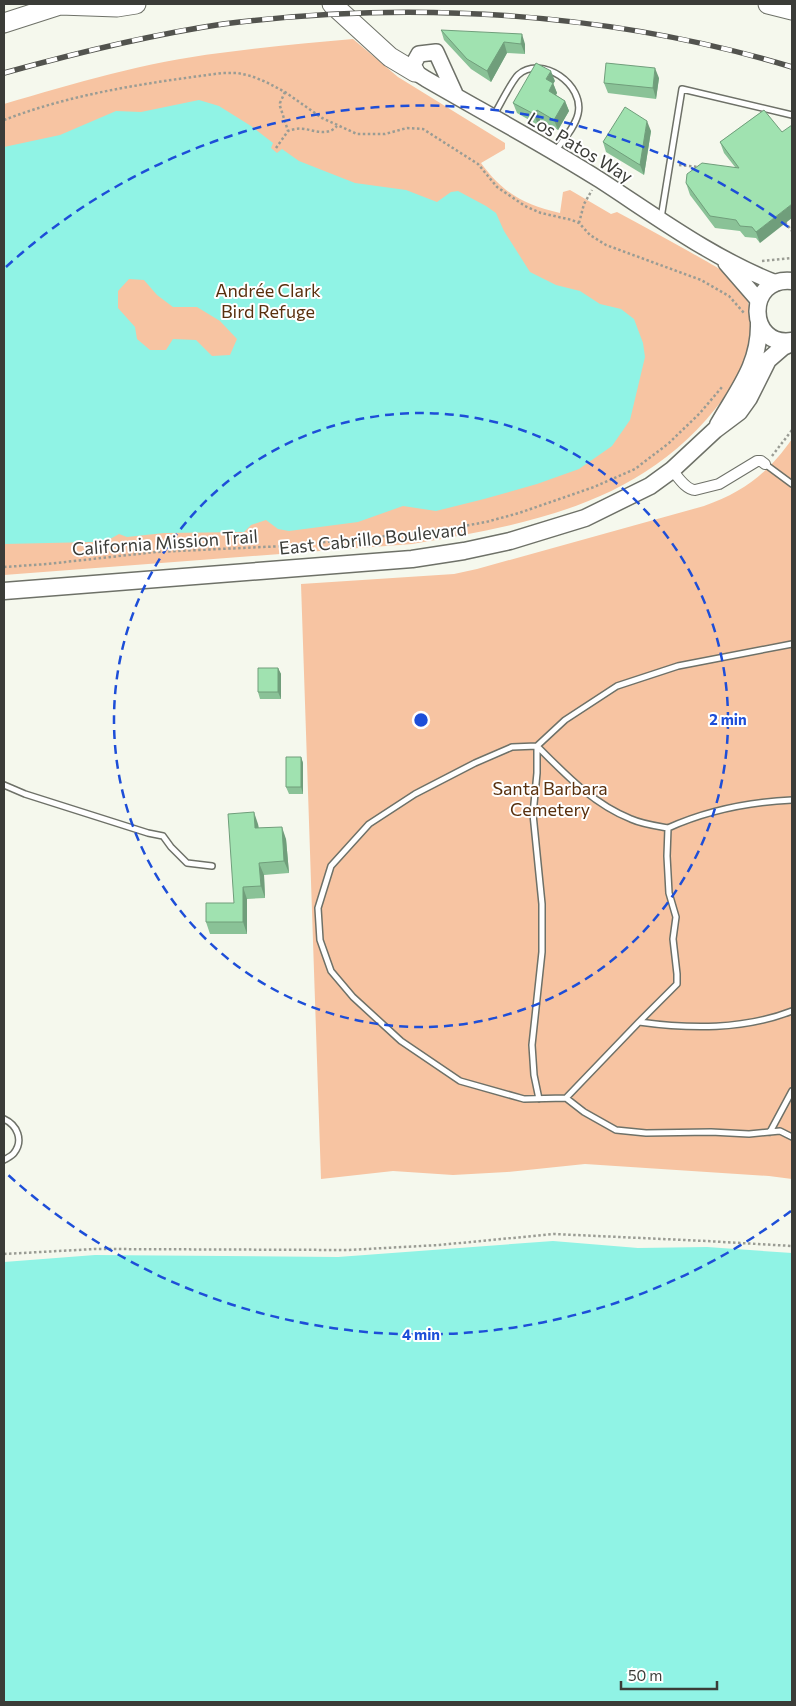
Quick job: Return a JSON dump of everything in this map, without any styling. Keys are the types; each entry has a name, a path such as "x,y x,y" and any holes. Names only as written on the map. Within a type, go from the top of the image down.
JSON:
{"highway":[{"path":"4,23 62,4 117,6 136,4"},
{"path":"332,4 390,57 415,72"},
{"path":"768,4 792,10"}],"main road":[{"path":"415,72 414,62 419,54 436,52 456,96"},
{"name":"Los Patos Way","path":"415,72 599,179 723,260 787,281"},
{"name":"Los Patos Way","path":"723,260 759,301"},
{"path":"759,301 764,292 787,281"},
{"name":"East Cabrillo Boulevard","path":"715,430 751,369 759,338 753,320 757,315 759,301"},
{"path":"753,320 770,337 778,341 792,342"},
{"name":"East Cabrillo Boulevard","path":"4,591 412,559 464,551 510,541 585,518 650,486 672,470 715,430 739,412 749,398 768,360 792,342"}],"street":[{"path":"672,470 688,488 696,490 719,484 757,461 768,461"}],"lane":[{"path":"493,118 517,76 526,70 548,69 562,77 572,87 578,102 579,113 571,129 554,153"},
{"path":"661,221 682,89 792,116"},
{"path":"768,461 792,484"},
{"path":"792,644 678,666 617,686 566,720 536,746 512,748 475,763 415,794 369,824 331,866 318,908 320,940 331,970 353,997 402,1041 460,1081 524,1099 566,1098 584,1112 616,1130 646,1133 711,1132 749,1134 780,1131 792,1137"},
{"path":"536,746 600,804 632,820 668,828 723,809 764,801 792,800"},
{"path":"536,746 533,814 542,904 542,952 532,1045 534,1075 539,1099"},
{"path":"4,785 26,794 148,833 163,836 187,863 212,866"},
{"path":"566,1098 677,984 672,939 676,917 669,893 668,828"},
{"path":"639,1022 667,1026 719,1028 780,1016 792,1011"},
{"path":"770,1132 792,1091"},
{"path":"4,1119 12,1122 17,1130 19,1141 14,1153 4,1160"}],"path":[{"path":"4,120 61,100 90,94 222,73 238,73 251,76 284,92 322,118 357,134 385,134 407,128 423,129 478,164 497,187 510,198 542,213 564,217 579,224 606,245 711,285 729,296 753,320"},
{"path":"284,92 280,106 288,131"},
{"path":"276,148 288,131 304,129 322,132 334,130 338,126"},
{"path":"670,164 705,168"},
{"path":"579,224 584,204 599,179"},
{"path":"782,217 792,231"},
{"path":"759,262 777,258 792,258"},
{"name":"California Mission Trail","path":"4,568 146,553 284,546 430,531 486,522 594,488 634,468 669,443 700,413 725,383"},
{"path":"768,461 792,430"},
{"path":"4,1254 94,1249 349,1250 439,1245 554,1234 706,1240 792,1246"}],"green space":[{"name":"Andrée Clark Bird Refuge","path":"353,39 398,77 505,143 505,149 481,163 506,190 515,196 525,202 560,213 563,192 570,190 611,214 617,212 636,222 712,265 734,280 744,292 751,318 749,359 743,371 702,424 668,456 631,480 592,500 550,515 460,536 412,544 4,575 4,104 84,81 165,62 286,45"},
{"name":"Santa Barbara Cemetery","path":"792,439 792,1179 585,1164 453,1175 393,1171 321,1179 301,584 454,574 704,506 743,488 754,480 774,462"}],"water":[{"name":"Andrée Clark Bird Refuge","path":"199,100 219,106 251,126 273,143 271,148 277,153 282,149 299,161 355,183 406,190 437,202 451,192 458,191 486,206 496,213 504,231 530,272 556,285 580,291 600,304 621,309 634,319 643,343 645,357 630,420 612,446 579,469 537,484 436,511 403,506 358,522 289,531 278,529 266,520 251,525 244,532 164,533 127,537 119,534 110,539 93,542 4,544 4,147 60,135 116,111 141,112","holes":["129,279 144,280 157,295 173,307 197,307 220,321 237,339 230,355 212,356 196,340 173,339 166,350 150,350 137,339 135,327 118,308 118,291"]},
{"path":"553,1241 638,1248 707,1247 792,1253 792,1702 4,1702 4,1262 95,1255 338,1257"}],"building":[{"path":"441,30 522,34 521,44 504,42 487,71 467,59"},
{"path":"536,63 551,71 546,79 553,83 549,91 565,101 554,120 537,110 534,114 513,103"},
{"path":"606,63 655,68 653,88 604,83"},
{"path":"625,107 647,121 640,165 603,142"},
{"path":"764,110 782,132 792,125 792,204 756,232 752,227 740,226 736,220 710,216 686,183 687,174 702,163 739,168 720,142"},
{"path":"258,668 278,668 278,692 258,692"},
{"path":"286,757 301,757 301,787 286,787"},
{"path":"254,812 255,828 282,827 284,861 259,863 261,886 243,887 243,922 206,922 206,903 234,903 228,814"}],"railway":[{"path":"4,73 113,45 195,28 294,17 366,13 510,16 582,23 653,34 723,48 792,67"}]}
